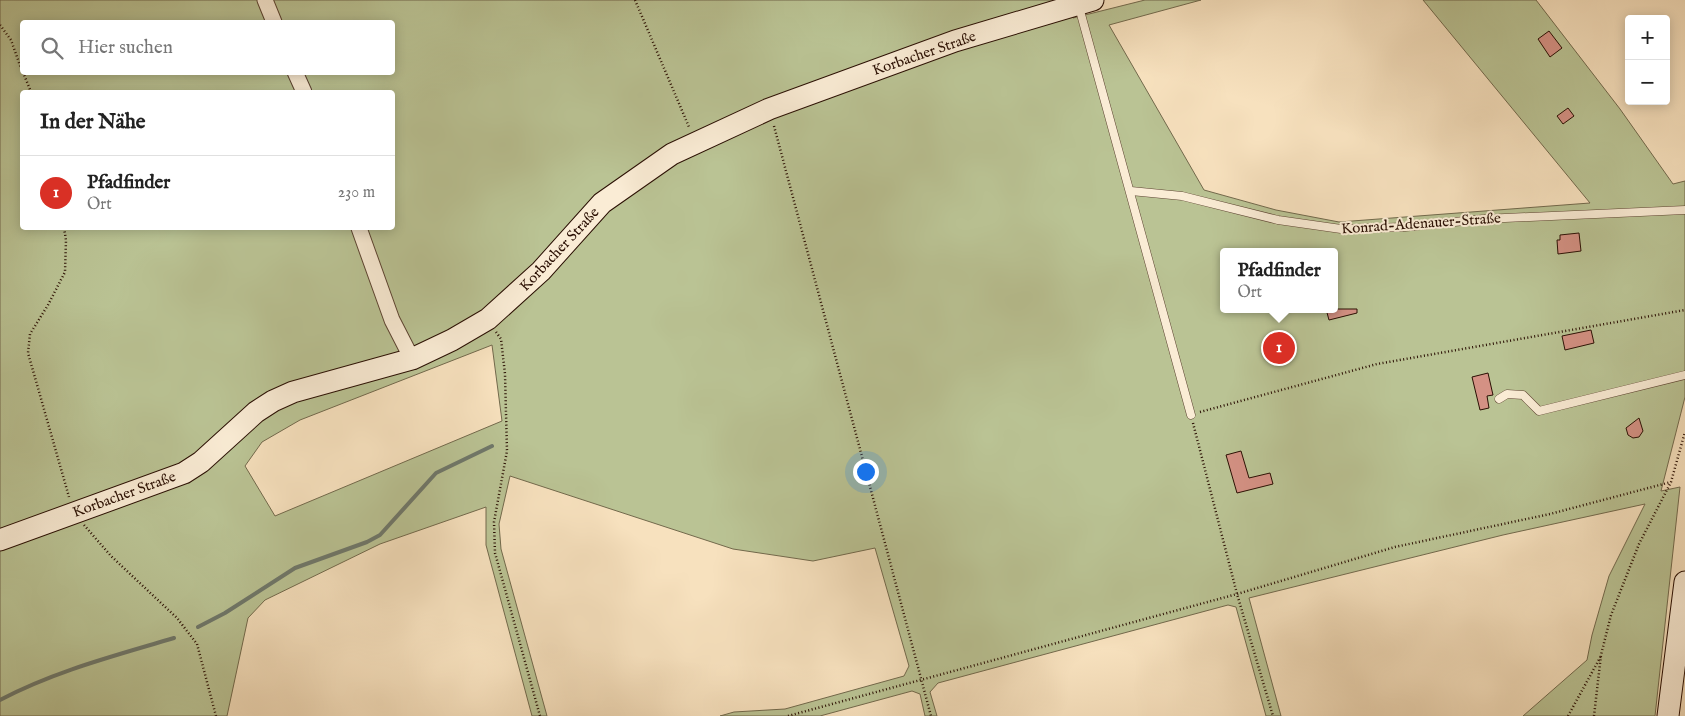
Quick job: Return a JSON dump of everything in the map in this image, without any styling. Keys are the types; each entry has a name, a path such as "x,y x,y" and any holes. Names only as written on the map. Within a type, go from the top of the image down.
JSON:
{"street":[{"path":"265,0 273,20"},
{"name":"Korbacher Straße","path":"0,540 184,473 201,462 256,412 293,392 412,360 452,340 488,319 542,272 602,203 672,154 769,109 955,40 1083,1"},
{"path":"296,75 303,90"},
{"path":"359,230 392,320 412,360"},
{"path":"1668,716 1685,582"}],"lane":[{"path":"1083,1 1131,191 1191,415"},
{"name":"Konrad-Adenauer-Straße","path":"1131,191 1182,196 1294,223 1341,229 1405,227 1484,219 1685,210"},
{"path":"1499,399 1507,394 1523,395 1540,411 1685,375"}],"path":[{"path":"635,0 696,143"},
{"path":"0,25 11,40 20,64"},
{"path":"24,75 29,90"},
{"path":"769,109 930,716"},
{"path":"64,230 66,240 65,272 48,306 30,334 28,353 74,512 111,556 177,618 197,644 216,716"},
{"path":"1273,716 1237,594 1191,415 1377,364 1685,310"},
{"path":"488,319 501,339 505,374 507,451 494,522 495,553 512,606 540,716"},
{"path":"1594,716 1601,655 1611,615 1639,544 1671,482 1685,432"},
{"path":"788,716 1237,594 1395,547 1550,514 1671,482"},
{"path":"1568,716 1601,655"}],"green space":[{"path":"0,0 1083,0 1073,18 1145,0 1201,0 1109,25 1204,190 1276,210 1339,222 1590,203 1423,0 1536,0 1620,109 1673,184 1685,181 1685,397 1661,491 1680,487 1655,716 1523,716 1587,660 1609,576 1645,504 1503,535 1249,598 1281,716 1266,716 1236,607 1228,605 938,683 930,692 937,716 925,716 920,694 912,691 820,716 720,716 734,712 785,709 904,676 909,666 875,548 813,561 733,549 510,476 499,524 501,549 547,716 532,716 486,545 486,507 380,544 265,600 248,618 227,716 0,716","holes":["492,345 502,421 275,516 245,466 262,442 300,420"]}],"building":[{"path":"1549,31 1562,48 1550,57 1538,39"},
{"path":"1568,108 1574,116 1563,124 1557,116"},
{"path":"1579,233 1581,251 1558,254 1557,240 1560,240 1560,235"},
{"path":"1338,309 1357,309 1357,313 1329,320 1327,313 1338,313"},
{"path":"1591,330 1594,343 1565,350 1562,336"},
{"path":"1488,373 1493,395 1487,396 1489,408 1480,410 1472,377"},
{"path":"1639,418 1643,431 1639,437 1633,438 1628,435 1626,428"},
{"path":"1241,451 1249,478 1270,473 1273,484 1237,493 1226,455"}],"waterway":[{"path":"198,627 225,613 295,568 367,542 380,535 436,473 492,446"},
{"path":"0,700 63,672 174,638"}],"place":[{"name":"Pfadfinder","path":"1279,348"}]}
